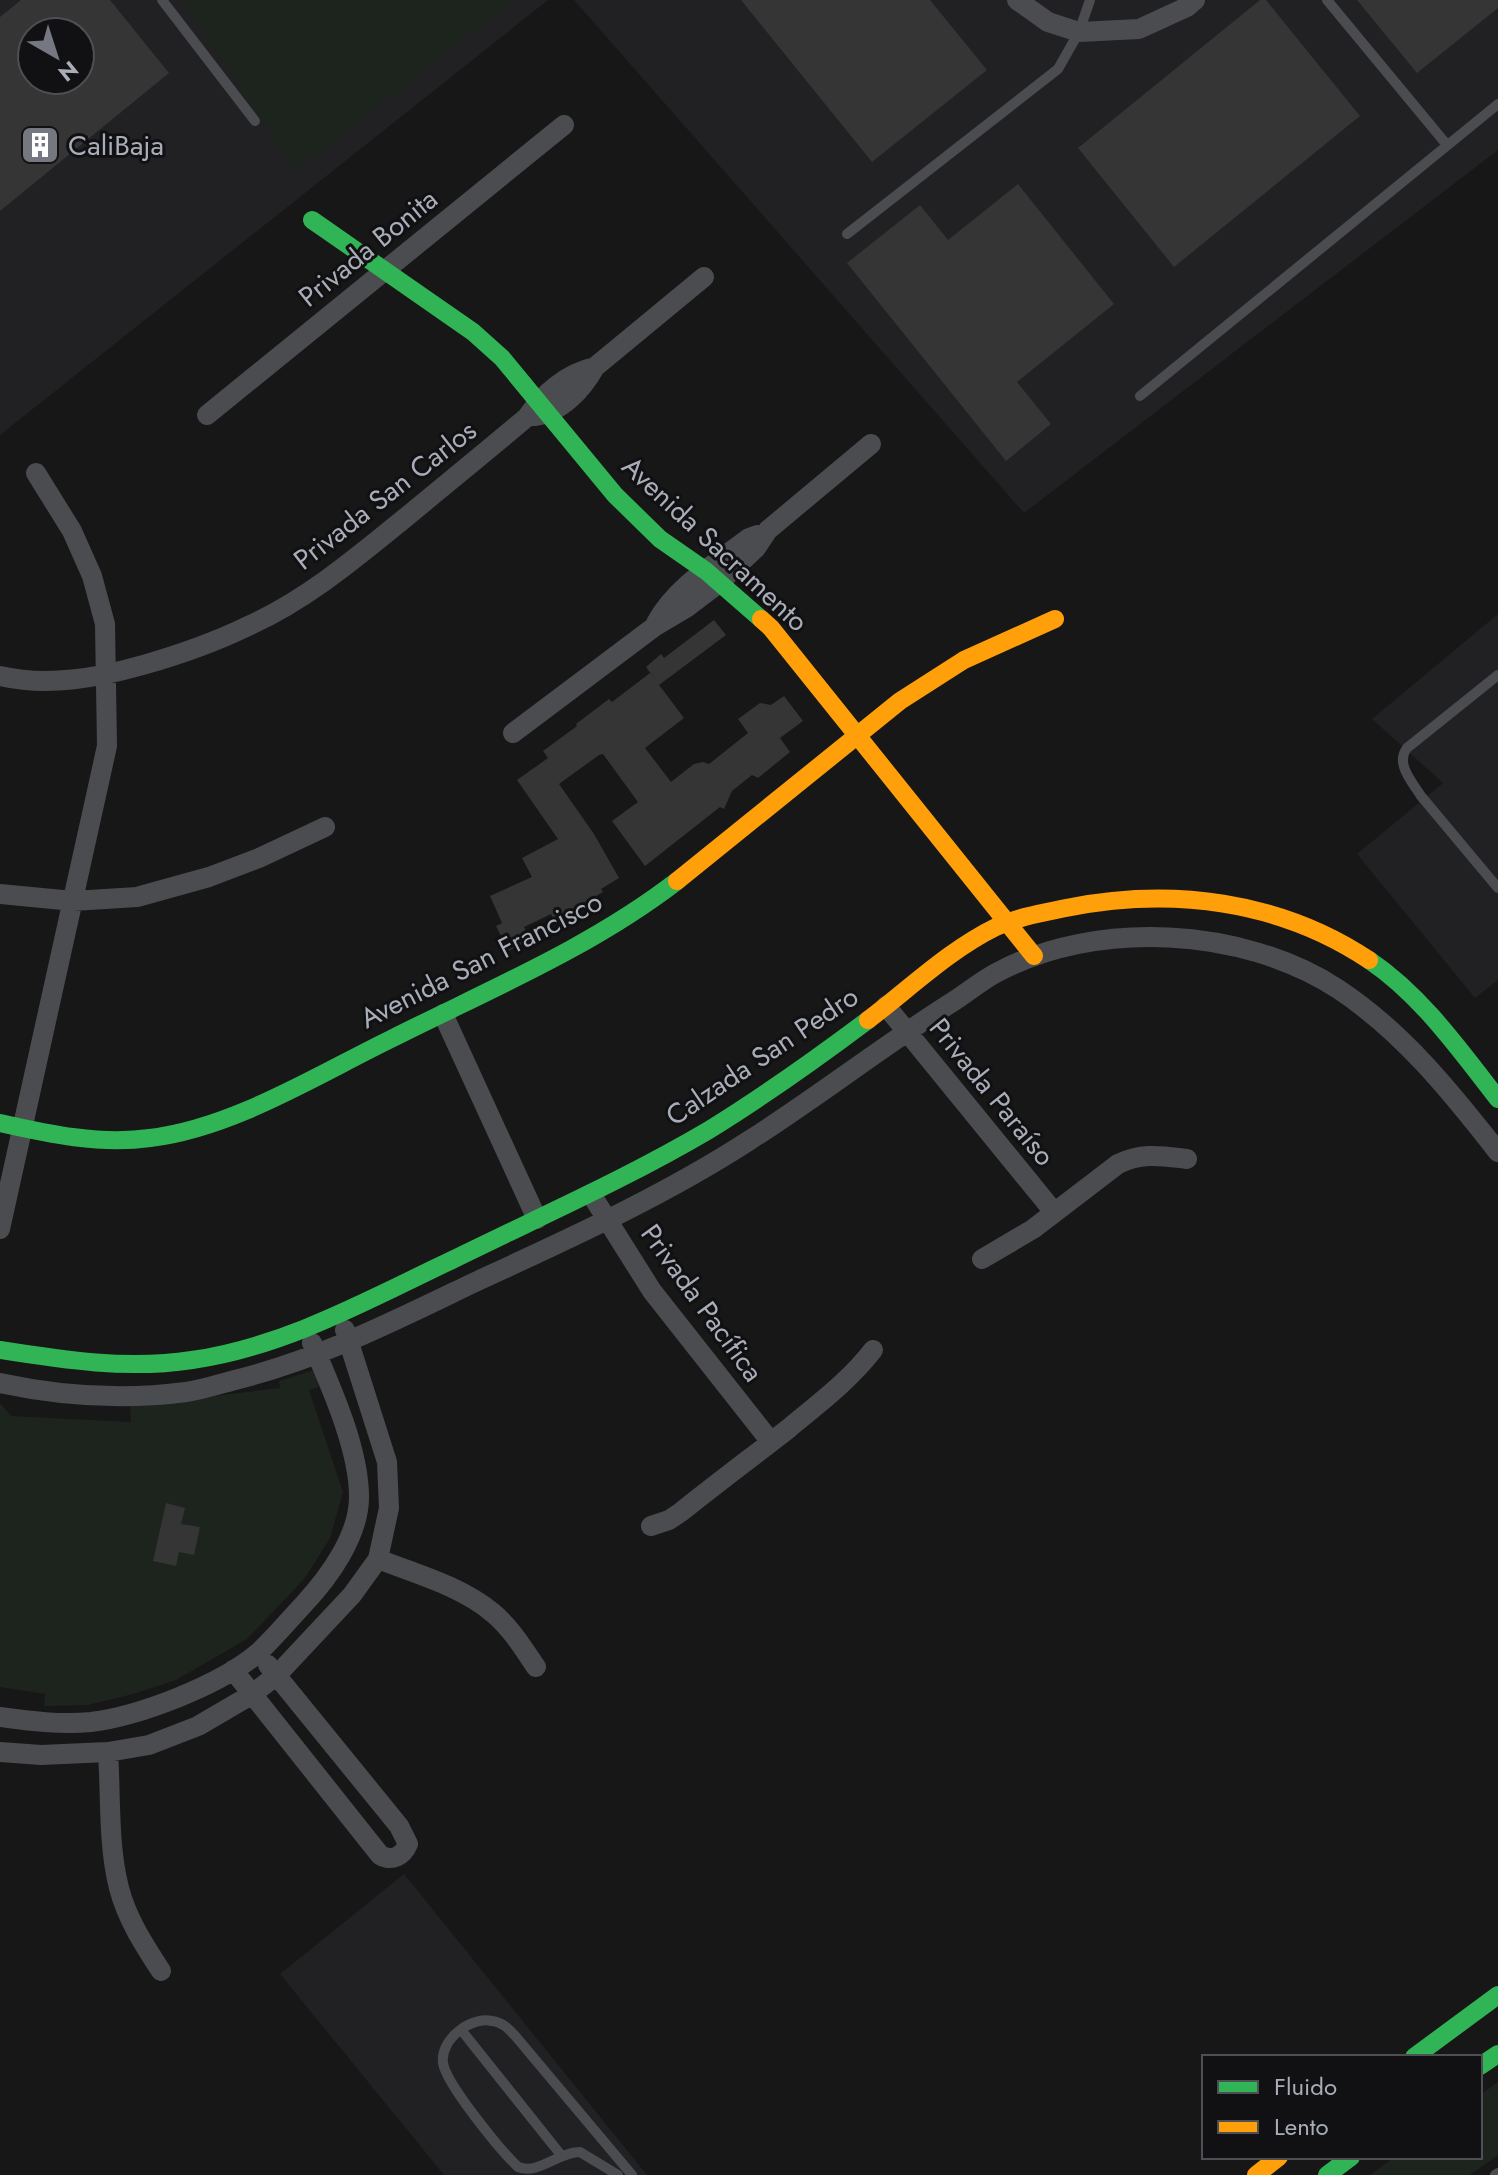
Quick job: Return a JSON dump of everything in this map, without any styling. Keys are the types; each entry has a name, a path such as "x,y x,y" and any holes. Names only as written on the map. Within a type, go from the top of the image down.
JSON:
{"street":[{"path":"1017,0 1048,22 1079,32 1139,29 1187,7 1195,0"},
{"name":"Privada Bonita","path":"207,415 564,125"},
{"name":"Avenida Sacramento","path":"312,220 473,332 502,358 538,411 615,495 660,539 712,577 771,628 1034,956"},
{"name":"Privada San Carlos","path":"0,676 72,681 108,675 192,650 248,627 348,565 538,411 577,371 595,367 704,277"},
{"path":"513,733 654,627 665,605 712,577 749,538 768,530 871,444"},
{"path":"0,1229 107,746 105,624 92,576 72,531 36,473"},
{"name":"Avenida San Francisco","path":"0,1123 103,1141 172,1135 259,1103 541,966 602,932 665,890 858,735 945,671 1055,619"},
{"path":"0,894 73,901 137,897 209,877 325,827"},
{"name":"Calzada San Pedro","path":"0,1350 114,1365 193,1360 253,1346 306,1328 591,1194 740,1110 959,951 1006,922 1084,903 1151,897 1233,904 1277,915 1347,946 1406,990 1498,1099"},
{"path":"0,1383 35,1390 115,1396 188,1392 262,1373 348,1343 609,1219 698,1173 995,974 1034,956 1087,943 1152,936 1197,941 1260,954 1305,970 1339,990 1405,1044 1448,1089 1498,1152"},
{"name":"Privada Paraíso","path":"886,1006 1054,1212"},
{"path":"443,1014 537,1219"},
{"path":"1448,1089 1474,1069"},
{"path":"982,1259 1011,1244 1118,1164 1146,1155 1187,1159"},
{"name":"Privada Pacífica","path":"591,1194 652,1291 771,1442"},
{"path":"0,1752 41,1755 108,1752 149,1745 198,1726 251,1695 277,1675 352,1595 378,1559 389,1508 387,1462 340,1313"},
{"path":"0,1717 35,1722 90,1722 137,1711 184,1694 233,1670 258,1653 315,1592 345,1551 359,1501 354,1455 306,1328"},
{"path":"651,1526 669,1520 771,1442 836,1390 873,1350"},
{"path":"378,1559 465,1594 492,1612 515,1635 536,1667"},
{"path":"233,1670 380,1855 394,1858 401,1855 408,1844 399,1826 258,1653"},
{"path":"108,1752 119,1889 140,1938 161,1971"},
{"path":"1417,2055 1498,1995"},
{"path":"1256,2175 1278,2159"},
{"path":"1327,2175 1346,2164"}],"lane":[{"path":"162,0 255,121"},
{"path":"847,234 1058,69 1079,32 1090,0"},
{"path":"1327,0 1447,145"},
{"path":"1140,396 1498,104"},
{"path":"1498,675 1402,754 1406,771 1421,796 1498,888"},
{"path":"618,2175 580,2152 561,2155 534,2170 525,2171 513,2162 453,2086 446,2073 445,2046 473,2023 484,2020 494,2021 510,2030 632,2175"},
{"path":"462,2031 561,2155"}],"shaded area":[{"path":"0,0 548,0 0,435"},
{"path":"183,0 514,0 295,172"},
{"path":"574,0 1498,0 1498,150 1024,513"},
{"path":"1498,614 1498,980 1475,998 1357,854 1443,783 1372,719"},
{"path":"314,1370 319,1387 309,1390 343,1492 330,1538 305,1578 247,1639 176,1680 88,1705 44,1706 45,1694 0,1687 0,1403 11,1416 131,1422 130,1406 280,1388 279,1381"},
{"path":"404,1874 647,2175 444,2175 280,1974"},
{"path":"1498,2082 1498,2155 1470,2175 1370,2175 1392,2159 1482,2159 1482,2094"}],"building":[{"name":"CaliBaja","path":"21,0 110,0 169,73 0,211 0,17"},
{"path":"741,0 930,0 987,70 872,162"},
{"path":"1260,0 1266,0 1360,116 1174,267 1078,148"},
{"path":"1357,0 1498,0 1498,8 1417,73"},
{"path":"1018,184 1114,304 1017,382 1051,424 1006,461 847,263 920,205 948,240"},
{"path":"714,620 726,635 659,685 646,667 661,654 664,658"},
{"path":"650,673 684,718 645,748 671,782 694,764 709,764 748,733 738,719 760,703 771,705 784,696 803,721 780,738 790,752 758,778 752,775 732,791 724,809 720,807 645,866 612,821 638,802 603,754 599,755 559,784 594,834 619,878 601,889 603,892 554,920 551,914 524,927 528,934 521,938 524,944 508,951 496,926 502,923 490,896 532,877 522,858 558,839 517,780 548,758 543,751 576,724"},
{"path":"166,1503 185,1508 181,1524 200,1527 194,1555 179,1552 176,1566 153,1561"}],"traffic: fast":[{"path":"312,220 473,332 502,358 615,495 660,539 706,571 761,619"},
{"path":"0,1123 93,1139 131,1140 181,1132 243,1112 574,948 677,881"},
{"path":"1369,960 1423,1006 1498,1099"},
{"path":"0,1350 96,1362 168,1363 226,1354 292,1333 388,1291 678,1148 770,1091 868,1020"},
{"path":"1417,2055 1498,1995"},
{"path":"1482,2065 1498,2054"},
{"path":"1327,2175 1348,2159"}],"traffic: slow":[{"path":"761,619 1034,956"},
{"path":"677,881 900,701 964,660 1055,619"},
{"path":"868,1020 946,958 996,927 1039,914 1105,902 1184,899 1261,912 1298,924 1369,960"},
{"path":"1256,2175 1276,2159"}],"place":[{"name":"CaliBaja","path":"40,145"}]}
